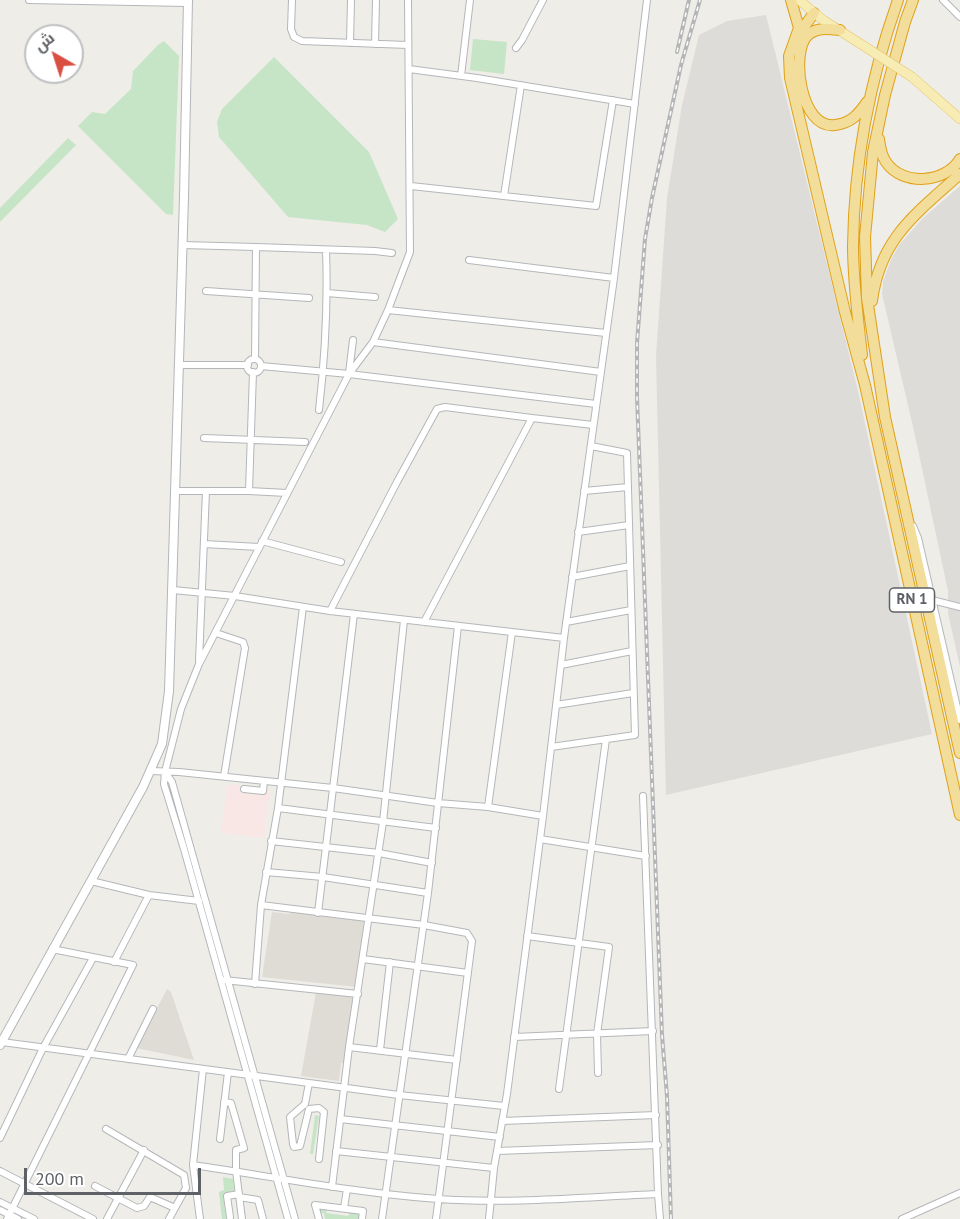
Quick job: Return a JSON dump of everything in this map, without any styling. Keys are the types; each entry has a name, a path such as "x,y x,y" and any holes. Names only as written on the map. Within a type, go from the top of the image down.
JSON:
{"highway":[{"name":"RN 1","path":"791,0 799,28 789,56 790,78 845,312 865,385 960,815"},
{"path":"865,385 853,248 859,150 898,0"},
{"path":"872,334 867,298 865,237 877,127 913,0"},
{"path":"795,38 819,17"},
{"path":"819,17 803,42 799,56 799,69 809,113 819,123 830,126 846,124 858,115 871,97"},
{"path":"808,34 825,29 840,30"},
{"path":"877,127 881,151 886,163 908,178 922,179 938,176 959,164"},
{"name":"RN 1","path":"959,164 900,230 888,247 874,283 872,334 885,417 960,753"}],"main road":[{"path":"799,0 819,17 912,77 960,119"}],"street":[{"path":"29,0 188,2 183,245 169,691 162,744 151,771 1,1043 399,1095 504,1106"},
{"path":"292,0 291,29 294,37 302,41 408,45"},
{"path":"350,43 351,0"},
{"path":"375,44 376,0"},
{"path":"224,980 198,902 164,784 165,772 182,709 199,664 349,374 373,342 410,252 408,0"},
{"path":"460,76 470,0"},
{"path":"516,48 543,0"},
{"path":"489,1219 494,1168 543,816 566,622 614,278 647,0"},
{"path":"944,0 960,17"},
{"path":"409,69 635,104"},
{"path":"504,196 521,85"},
{"path":"411,186 596,206 613,100"},
{"path":"183,245 392,253"},
{"path":"255,359 256,247"},
{"path":"319,410 324,372 326,250"},
{"path":"469,260 614,278"},
{"path":"206,291 309,298"},
{"path":"327,293 375,297"},
{"path":"388,310 606,333"},
{"path":"349,374 353,340"},
{"path":"373,342 601,372"},
{"path":"253,372 249,370 248,365 249,361 255,359"},
{"path":"255,359 260,362 261,366"},
{"path":"178,365 248,365"},
{"path":"261,366 349,374 596,404"},
{"path":"253,372 259,370 261,366"},
{"path":"249,491 253,372"},
{"path":"330,611 437,409 445,407 593,425"},
{"path":"424,622 532,418"},
{"path":"204,438 305,442"},
{"path":"551,747 635,735 627,453 591,446"},
{"path":"584,491 628,487"},
{"path":"175,491 287,493"},
{"path":"199,664 206,491"},
{"path":"907,515 918,537 960,720"},
{"path":"579,532 629,525"},
{"path":"204,544 261,544 341,562"},
{"path":"572,577 630,566"},
{"path":"173,590 564,638"},
{"path":"932,600 960,607"},
{"path":"255,984 261,905 278,808 303,607"},
{"path":"566,622 631,610"},
{"path":"318,913 354,614"},
{"path":"332,1187 349,1047 383,822 404,620"},
{"path":"382,1219 432,863 458,626"},
{"path":"488,807 512,632"},
{"path":"216,633 243,642 245,648 224,776"},
{"path":"561,665 632,651"},
{"path":"556,705 633,693"},
{"path":"559,1089 606,738"},
{"path":"151,771 224,776 333,788 543,816"},
{"path":"165,772 172,782 224,980 280,1178 295,1219"},
{"path":"243,789 263,792 264,781"},
{"path":"643,796 660,1219"},
{"path":"278,808 436,828"},
{"path":"540,839 646,856"},
{"path":"271,841 379,853 432,863"},
{"path":"266,872 323,877 428,893"},
{"path":"91,881 148,895 198,902"},
{"path":"114,962 148,895"},
{"path":"261,905 424,925 467,933 472,941 436,1219"},
{"path":"527,936 609,947 597,1034 598,1073"},
{"path":"9,1214 133,965 52,949"},
{"path":"0,1138 43,1048 93,958"},
{"path":"363,958 468,973"},
{"path":"380,1050 390,962"},
{"path":"224,980 358,994"},
{"path":"128,1059 153,1009"},
{"path":"514,1036 653,1031"},
{"path":"349,1047 457,1060"},
{"path":"200,1219 193,1165 203,1069"},
{"path":"220,1139 228,1072"},
{"path":"309,1083 307,1107 300,1146 294,1147 290,1117 307,1107 320,1108 324,1112 319,1159"},
{"path":"224,1102 231,1103 244,1148 236,1150 236,1171 242,1219"},
{"path":"502,1121 656,1116"},
{"path":"340,1119 500,1137"},
{"path":"106,1129 184,1175 186,1188 169,1219"},
{"path":"497,1151 658,1145"},
{"path":"107,1219 144,1150"},
{"path":"336,1151 494,1168"},
{"path":"193,1165 332,1187 438,1199 491,1202 658,1194"},
{"path":"0,1171 93,1219"},
{"path":"280,1178 288,1219"},
{"path":"95,1186 141,1208 150,1197 175,1208"},
{"path":"344,1208 347,1189"},
{"path":"902,1219 960,1193"},
{"path":"230,1216 227,1196 239,1195 258,1200 263,1219"},
{"path":"0,1202 9,1214 33,1219"},
{"path":"319,1219 315,1205 363,1210 362,1219"},
{"path":"0,1210 18,1219"}],"shaded area":[{"path":"766,15 858,391 932,734 666,795 656,356 667,198 682,105 699,35 727,21"},
{"path":"960,186 960,667 948,613 948,591 882,294 883,282 899,245 923,218"},
{"path":"227,784 270,789 264,838 221,833"},
{"path":"291,910 364,920 357,987 262,977 272,912 290,914"},
{"path":"167,989 171,992 194,1060 136,1048"},
{"path":"316,992 354,996 346,1063 341,1063 339,1081 301,1076"}],"green space":[{"path":"473,39 507,42 504,74 470,70"},
{"path":"164,41 179,56 173,215 166,214 78,126 92,112 105,114 131,89 133,71"},
{"path":"274,57 369,152 398,219 385,232 367,225 288,217 219,137 217,122 222,109"},
{"path":"68,138 76,145 0,222 0,208"},
{"path":"315,1115 319,1116 313,1154 310,1154"},
{"path":"223,1177 233,1179 234,1191 223,1193 226,1219 222,1219 219,1192 224,1190"},
{"path":"319,1209 327,1209 326,1213 348,1216 350,1212 359,1213 359,1219 325,1219 324,1213 320,1213"}],"railway":[{"path":"677,52 689,0"},
{"path":"671,1219 637,397 637,343 645,239 652,198 681,65 700,0"}]}
